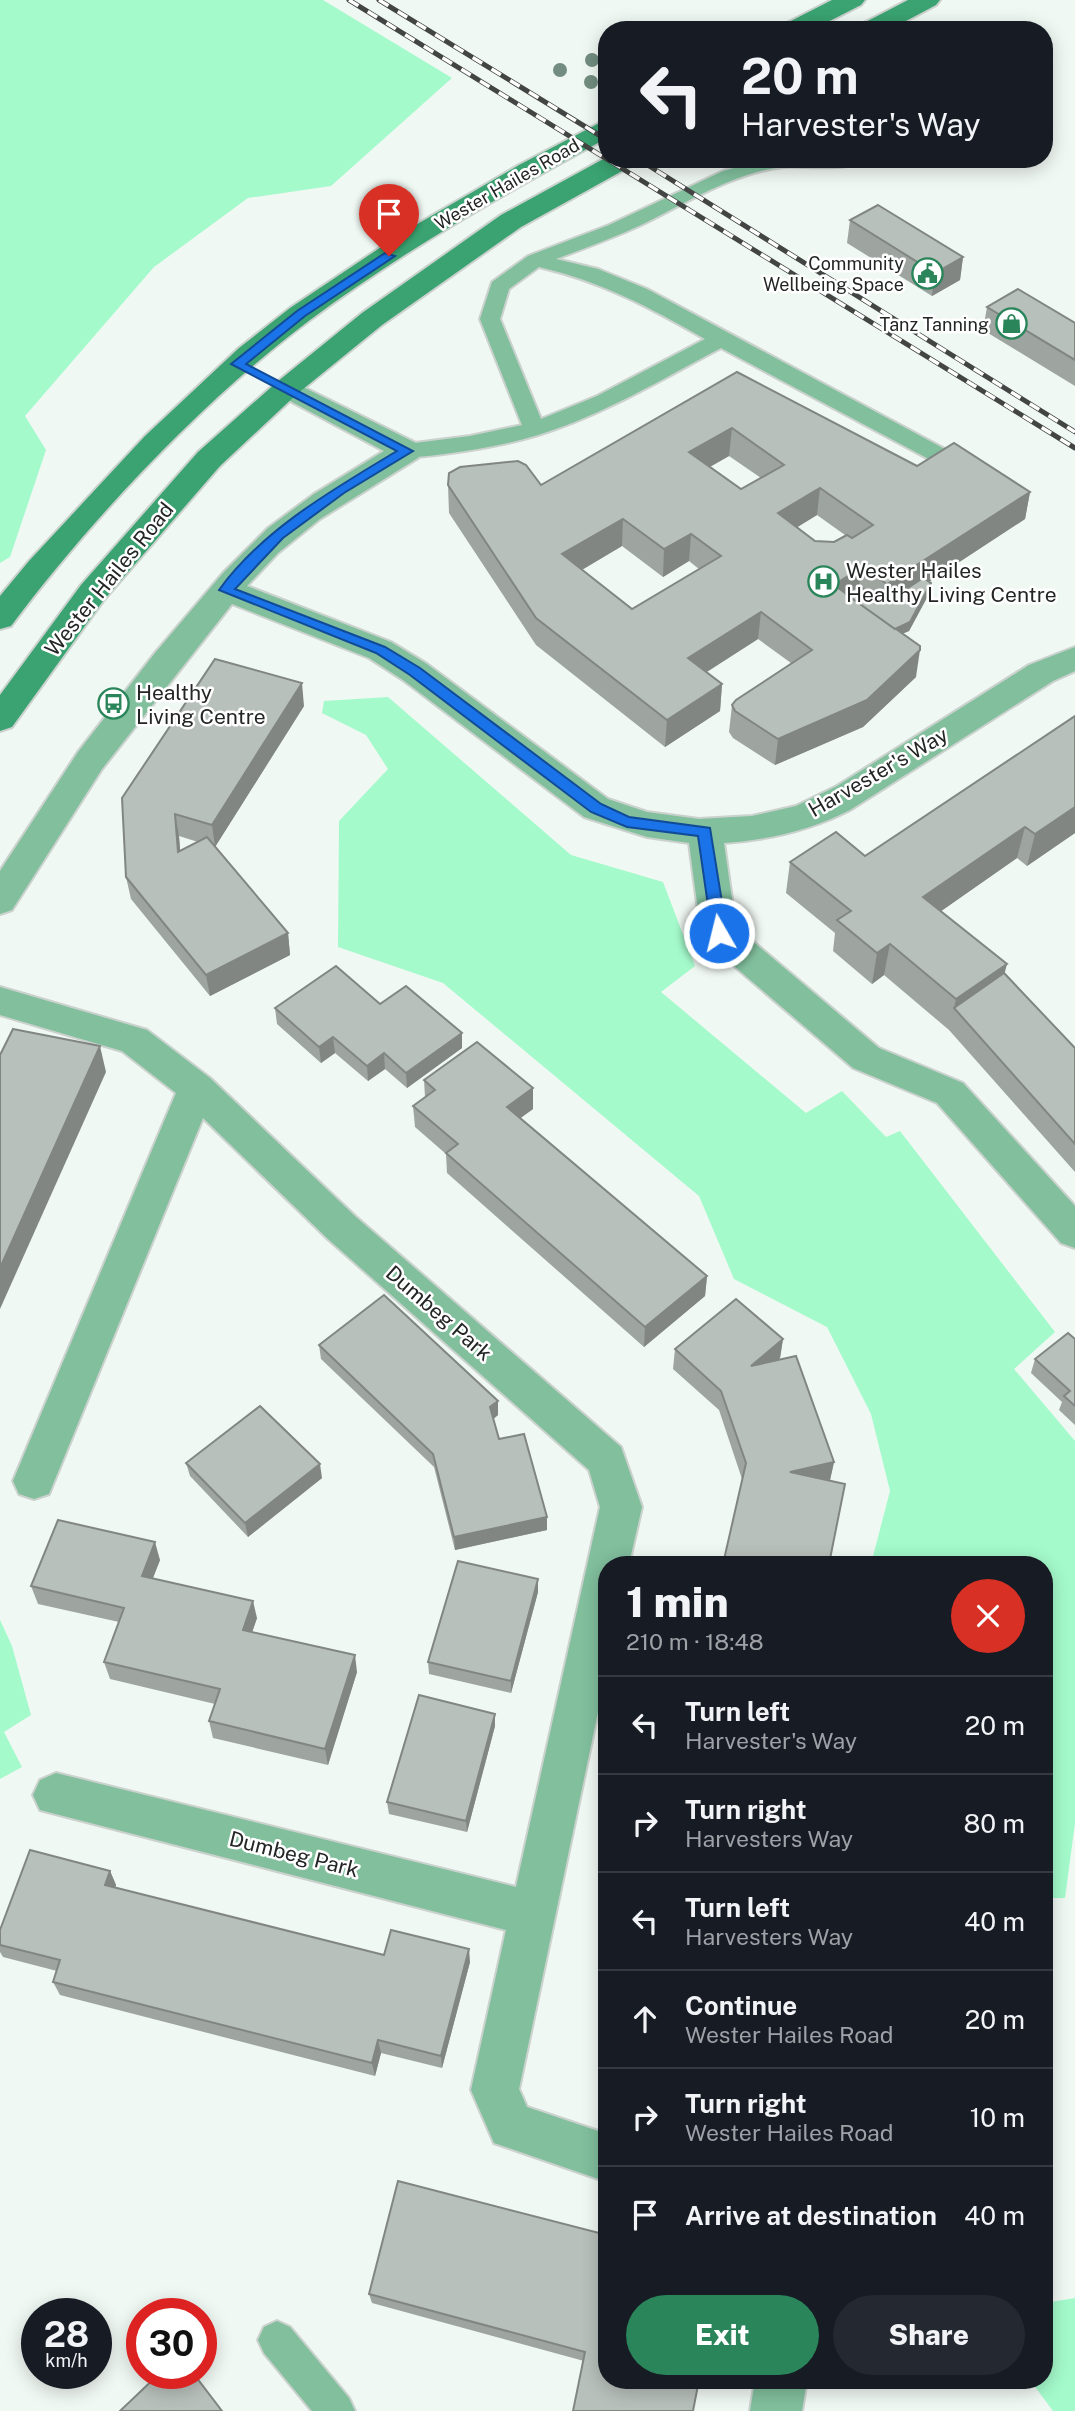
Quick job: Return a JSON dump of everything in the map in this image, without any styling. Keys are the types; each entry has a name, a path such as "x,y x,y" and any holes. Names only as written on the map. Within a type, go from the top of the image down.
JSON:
{"main road":[{"path":"810,21 852,0"},
{"path":"886,21 927,0"},
{"name":"Wester Hailes Road","path":"0,618 35,571 164,433 237,364 301,313 477,198 598,132"},
{"name":"Wester Hailes Road","path":"0,719 101,583 209,459 287,388 372,319 512,221 608,168"},
{"path":"237,364 287,388"}],"street":[{"path":"287,388 407,451"},
{"path":"0,901 50,816 148,682 226,590 278,536 340,491 407,451"},
{"name":"Harvester's Way","path":"226,590 380,650 415,672 596,808 627,822 705,832 761,827 806,816 845,797 1041,673 1075,658"},
{"path":"705,832 719,933 866,1058 950,1093 1075,1232"},
{"name":"Dumbeg Park","path":"0,1001 134,1040 197,1088 342,1228 606,1460 621,1507 610,1556"},
{"path":"34,1480 197,1088"},
{"name":"Dumbeg Park","path":"598,1613 495,2090 511,2126 598,2155"},
{"name":"Dumbeg Park","path":"56,1795 532,1914"},
{"path":"776,2411 780,2389"}],"lane":[{"path":"534,429 490,319 499,286 536,260 616,229 730,175 756,168"},
{"path":"536,260 591,273 615,283 946,459"},
{"path":"407,451 460,446 534,429 615,394 721,339"},
{"path":"277,2340 336,2411"}],"green space":[{"path":"0,0 323,0 452,78 331,186 248,198 154,267 25,416 46,450 10,557 0,563"},
{"path":"388,697 571,855 663,882 695,966 661,992 806,1113 842,1091 886,1137 900,1131 1055,1332 1014,1369 1075,1441 1075,1823 1065,1898 1053,1898 1053,1556 873,1556 890,1491 871,1414 827,1327 734,1279 699,1196 443,983 338,947 339,821 388,769 366,735 322,713 324,701"},
{"path":"0,1620 12,1646 31,1715 4,1732 22,1767 0,1779"},
{"path":"1075,2298 1075,2411 1053,2411 1037,2389 1053,2389 1053,2302"}],"building":[{"path":"878,205 963,257 935,273 850,220"},
{"path":"1018,289 1075,323 1075,360 987,307"},
{"name":"Wester Hailes Healthy Living Centre","path":"737,372 917,466 954,443 1030,492 887,584 862,567 834,585 920,646 920,650 867,700 778,739 735,711 732,705 812,650 761,612 688,658 722,684 667,720 536,618 448,485 449,473 460,467 518,461 526,465 541,485","holes":["732,428 784,465 741,489 689,452","820,488 873,525 852,538 847,535 834,542 815,541 778,513","623,519 664,549 691,534 721,556 632,609 562,554"]},
{"path":"923,578 931,583 910,622 895,629 846,594 859,586 885,603"},
{"path":"215,659 302,683 212,825 175,814 178,852 207,837 288,933 206,975 126,877 122,798"},
{"path":"1075,716 1075,807 1035,834 1025,827 923,897 1007,964 956,999 890,944 877,953 837,920 851,911 790,862 836,832 865,856"},
{"path":"336,966 380,1004 406,986 462,1033 406,1073 384,1053 367,1066 333,1037 319,1047 275,1008"},
{"path":"1004,973 1075,1048 1075,1144 954,1008"},
{"path":"13,1029 100,1046 0,1268 0,1055"},
{"path":"477,1042 533,1088 507,1107 707,1276 645,1327 446,1153 458,1144 413,1106 435,1090 424,1080"},
{"path":"384,1295 498,1401 490,1407 499,1439 524,1434 547,1517 454,1537 433,1454 319,1345"},
{"path":"736,1299 783,1339 751,1366 796,1356 834,1462 790,1472 845,1484 831,1556 725,1556 746,1463 721,1391 675,1349"},
{"path":"1068,1333 1075,1339 1075,1406 1064,1396 1070,1391 1035,1359"},
{"path":"260,1406 320,1464 245,1523 186,1463"},
{"path":"58,1520 155,1542 142,1576 253,1601 243,1630 355,1655 325,1749 209,1721 220,1689 104,1662 124,1608 31,1586"},
{"path":"458,1561 538,1579 511,1681 428,1662"},
{"path":"419,1695 495,1714 466,1821 387,1802"},
{"path":"30,1850 110,1871 105,1885 384,1955 391,1930 469,1949 441,2056 378,2040 372,2063 53,1982 60,1960 0,1945 0,1930"},
{"path":"398,2181 598,2233 598,2389 697,2389 693,2411 573,2411 585,2352 369,2294"},
{"path":"143,2389 205,2389 222,2411 120,2411"}],"railway":[{"path":"349,0 598,154"},
{"path":"379,0 598,134"},
{"path":"621,168 1075,448"},
{"path":"652,168 1075,432"}],"place":[{"name":"Community Wellbeing Space","path":"927,273"},
{"name":"Tanz Tanning","path":"1012,324"},
{"name":"Wester Hailes Healthy Living Centre","path":"823,582"},
{"name":"Healthy Living Centre","path":"113,704"}],"route":[{"path":"389,256 301,313 237,364 407,451 340,491 278,536 226,590 380,650 415,672 596,808 627,822 705,832 719,933"}]}
